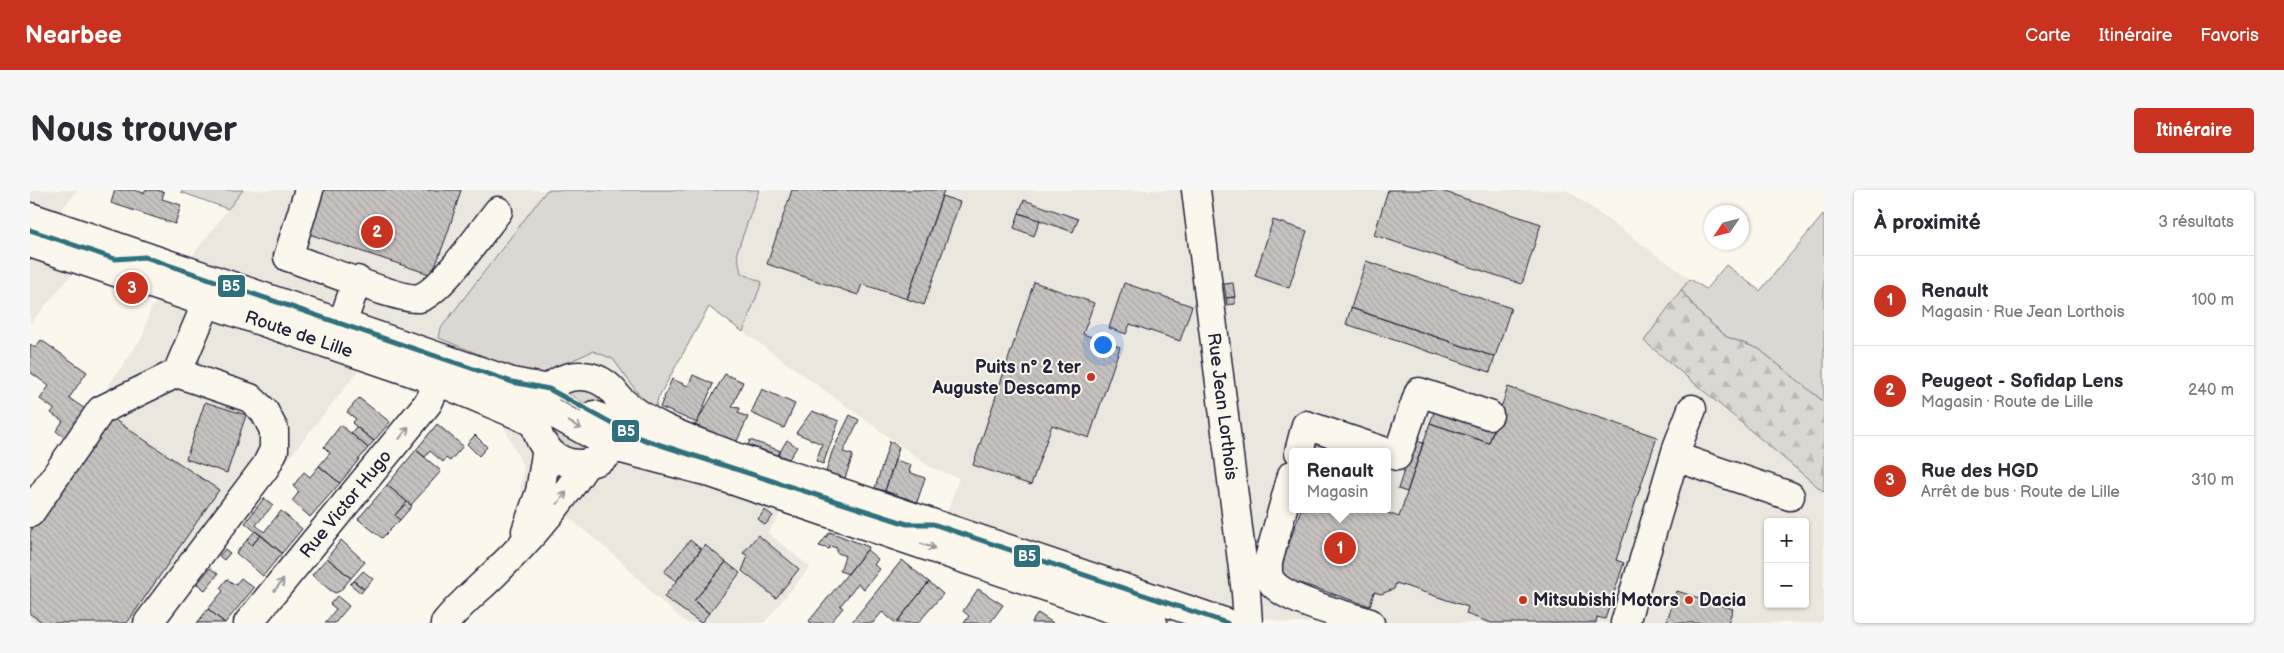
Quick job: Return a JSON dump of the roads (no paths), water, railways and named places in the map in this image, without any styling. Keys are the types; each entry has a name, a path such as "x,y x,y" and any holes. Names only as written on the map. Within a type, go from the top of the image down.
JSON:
{"main road":[{"path":"309,190 288,257 397,295 418,298 424,296 448,275 498,211"},
{"name":"Rue Jean Lorthois","path":"1196,190 1246,593 1248,623"},
{"name":"Route de Lille","path":"30,217 145,257 338,335 516,414 543,417"},
{"path":"30,230 115,259 145,257"},
{"path":"30,243 196,298"},
{"path":"177,373 196,298 203,289 338,335 357,280"},
{"name":"Route de Lille","path":"338,335 512,382 543,417"},
{"path":"30,513 101,410 177,373 250,398 264,411 274,430 274,450 266,466 148,623"},
{"path":"518,548 540,492 543,417 566,378 586,376 604,384 637,415 658,427 736,457 1227,623"},
{"name":"Rue Victor Hugo","path":"248,623 428,404 438,381"},
{"path":"1391,454 1397,456 1419,392 1489,416"},
{"path":"543,417 565,461 587,463 597,460 618,439 622,408 618,398"},
{"path":"1625,623 1692,409"},
{"path":"543,417 618,439 705,471 1153,623"},
{"path":"1300,448 1306,426 1375,448"},
{"path":"618,439 639,438 907,524 933,524"},
{"path":"1676,457 1790,496"},
{"path":"445,623 457,607 491,577 541,524 587,463"},
{"path":"1289,487 1268,562 1270,580 1286,594 1370,623"},
{"path":"977,562 999,557 1192,623"},
{"path":"1246,593 1270,580"}],"place":[{"name":"Peugeot - Sofidap Lens","path":"377,232"},
{"name":"Rue des HGD","path":"132,288"},
{"name":"Puits n° 2 ter Auguste Descamp","path":"1091,377"},
{"name":"Renault","path":"1340,548"},
{"name":"Mitsubishi Motors","path":"1523,600"},
{"name":"Dacia","path":"1689,600"}]}
